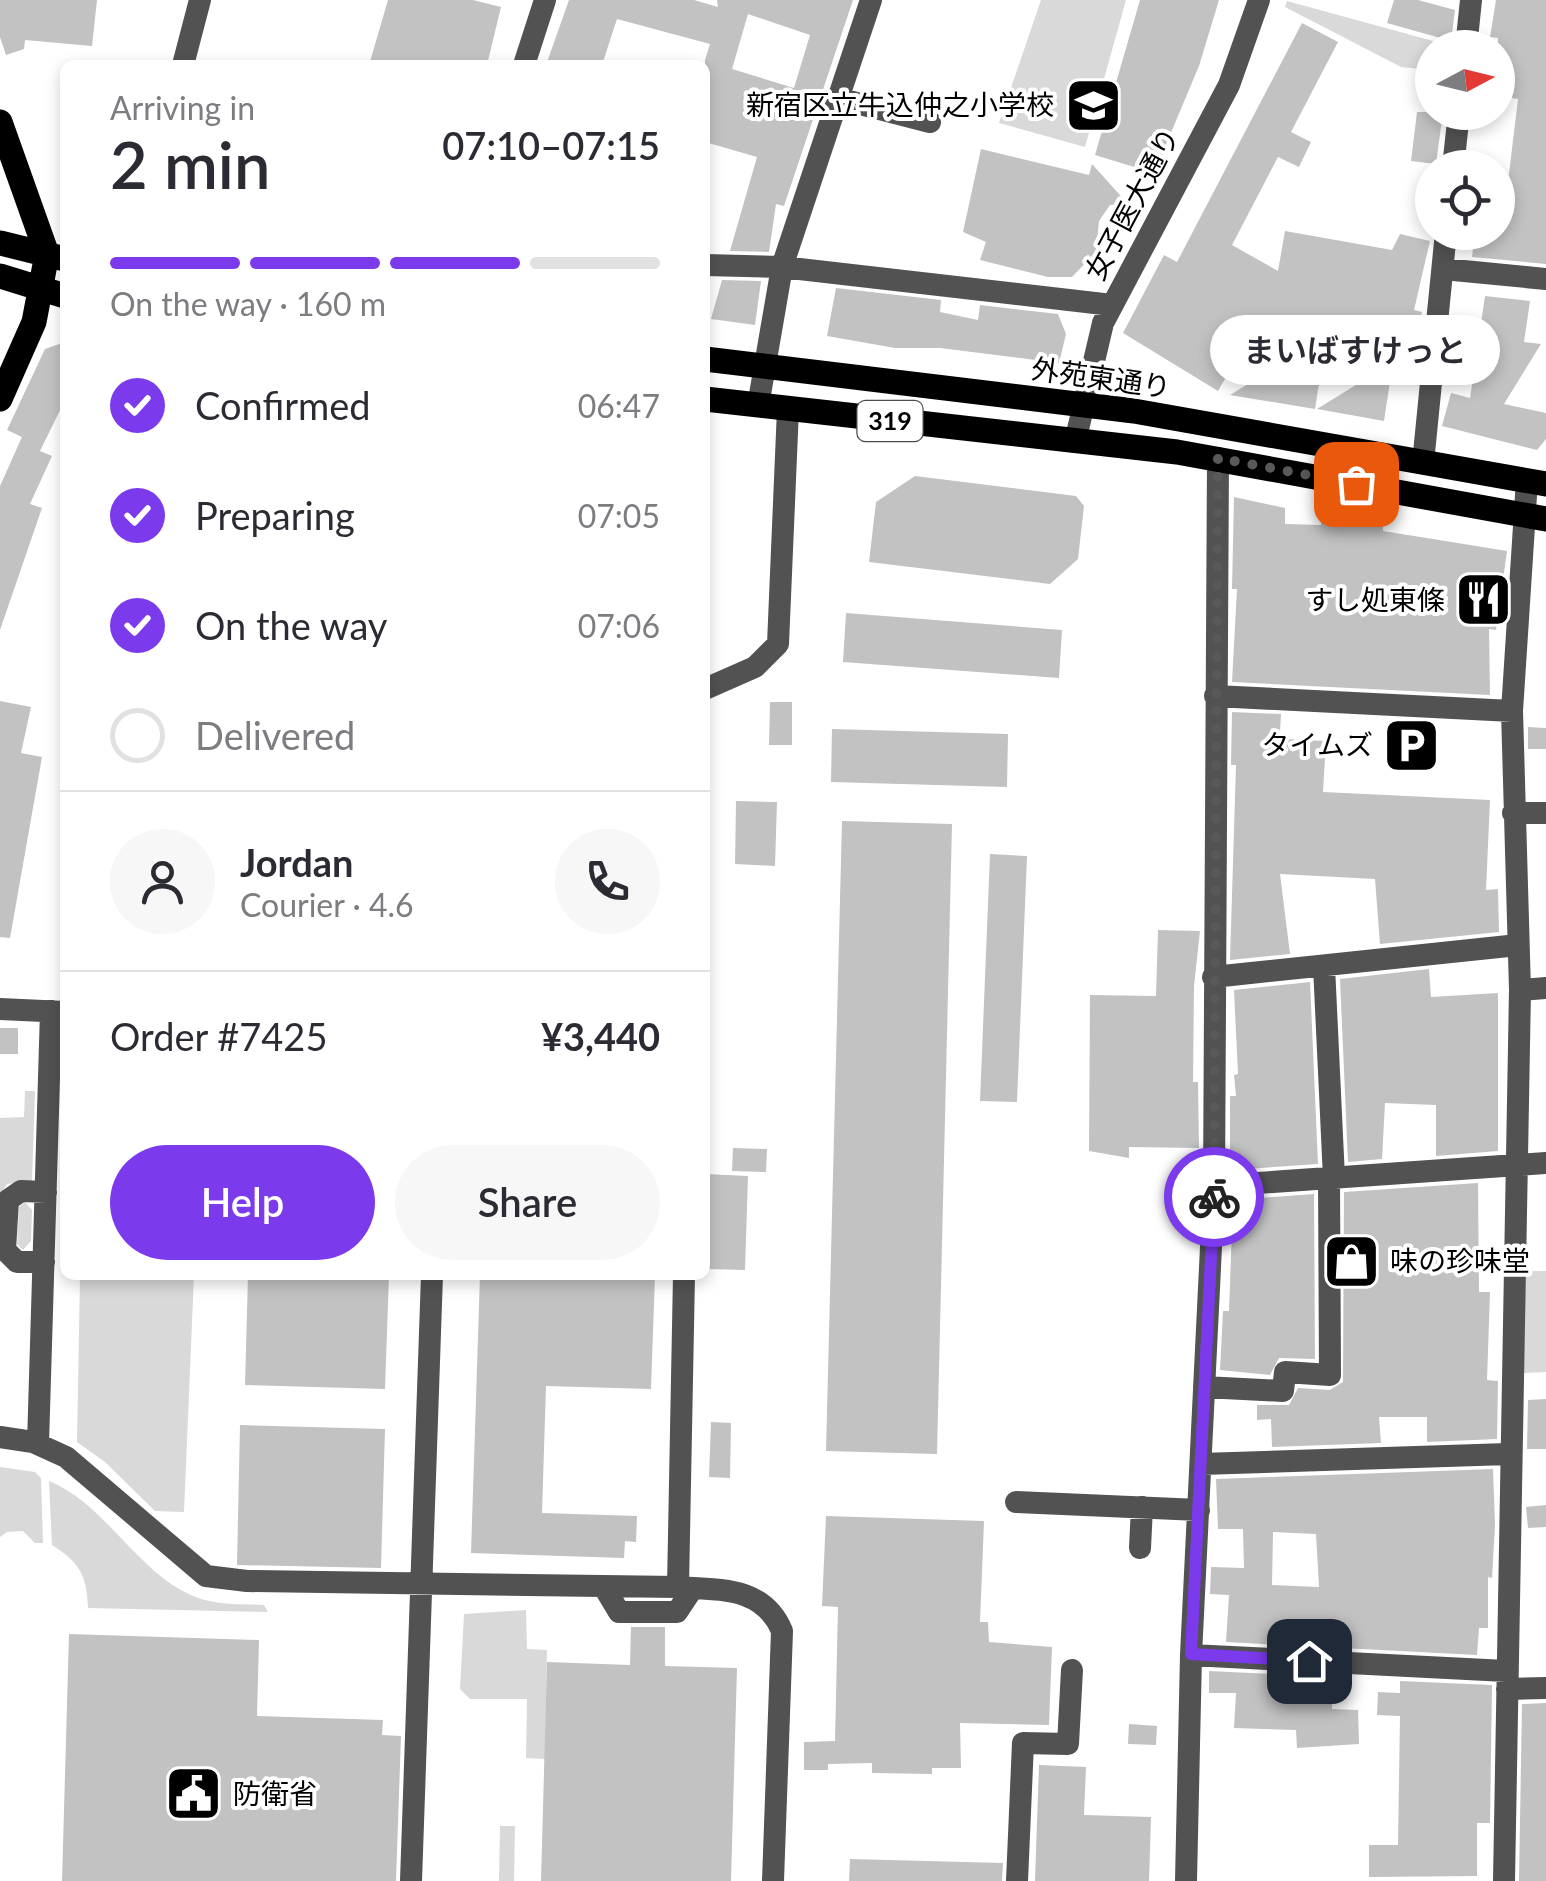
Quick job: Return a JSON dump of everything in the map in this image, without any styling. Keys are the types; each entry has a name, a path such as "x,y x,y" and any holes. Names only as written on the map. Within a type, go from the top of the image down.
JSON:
{"main road":[{"path":"0,122 56,257 53,293 34,322 0,399"},
{"path":"0,244 56,257"},
{"path":"0,276 53,293"},
{"name":"外苑東通り","path":"710,361 1082,404 1536,482"},
{"name":"319","path":"710,400 1218,458 1535,517"}],"street":[{"path":"184,60 200,0"},
{"path":"526,60 544,0"},
{"path":"758,406 782,267 871,0"},
{"name":"女子医大通り","path":"1075,442 1096,343 1228,85 1259,0"},
{"path":"1468,30 1471,0"},
{"path":"837,98 930,122"},
{"path":"1423,462 1444,250"},
{"path":"710,266 782,267 1112,306"},
{"path":"1442,269 1546,279"},
{"path":"710,687 756,667 778,644 788,409"},
{"path":"1186,1881 1191,1654 1214,1186 1218,458"},
{"path":"1504,1881 1508,1454 1519,1165 1520,990 1512,711 1536,482"},
{"path":"1215,696 1512,711"},
{"path":"1513,814 1546,813"},
{"path":"1213,977 1518,946"},
{"path":"1204,1387 1283,1390 1286,1372 1330,1375 1332,1178 1324,966"},
{"path":"1520,990 1546,988"},
{"path":"0,1009 58,1011 46,1192 38,1444"},
{"path":"1214,1186 1546,1163"},
{"path":"44,1262 17,1262 5,1250 8,1200 21,1191 46,1192"},
{"path":"411,1881 432,1280"},
{"path":"0,1438 38,1444 85,1468 178,1556 206,1576 604,1586 619,1612 677,1612 686,1587 684,1280"},
{"path":"1201,1464 1508,1454"},
{"path":"1016,1502 1199,1510"},
{"path":"1140,1548 1142,1508"},
{"path":"686,1587 745,1592 764,1604 782,1630 772,1881"},
{"path":"1191,1654 1506,1680 1546,1688"},
{"path":"1017,1881 1022,1743 1068,1744 1072,1670"}],"shaded area":[{"path":"1041,0 1126,0 1085,147 999,123"},
{"path":"1287,1 1415,36 1415,68 1401,67 1285,7"},
{"path":"25,1091 35,1091 32,1181 7,1184 0,1195 0,1118 24,1117"},
{"path":"25,1202 32,1210 31,1241 23,1250 17,1244 19,1207"},
{"path":"1526,1271 1546,1271 1546,1372 1522,1373"},
{"path":"80,1280 194,1280 184,1512 155,1511 105,1462 77,1442"},
{"path":"0,1467 35,1472 41,1478 43,1543 35,1543 23,1531 7,1532 0,1537"},
{"path":"49,1481 91,1508 146,1563 186,1593 209,1601 264,1605 268,1612 88,1608 80,1570 52,1545"},
{"path":"526,1610 527,1649 547,1650 545,1759 526,1758 527,1699 470,1699 460,1689 464,1614"},
{"path":"500,1826 515,1826 514,1881 499,1881"}],"building":[{"path":"0,0 97,0 92,46 25,40 24,49 6,55 0,37"},
{"path":"388,0 473,0 501,7 488,60 370,60"},
{"path":"569,0 694,0 718,7 717,0 853,0 784,206 776,204 769,252 730,251 757,157 710,143 710,60 705,60 710,44 617,19 604,60 548,60","holes":["748,14 810,35 794,88 732,69"]},
{"path":"1140,0 1219,0 1199,66 1154,173 1095,155"},
{"path":"1394,0 1418,0 1455,10 1452,30 1415,31 1387,23"},
{"path":"1496,0 1546,0 1546,264 1472,257 1473,250 1515,250 1515,150 1512,150 1518,99 1515,30 1491,30"},
{"path":"1302,23 1338,42 1291,132 1311,142 1299,167 1278,157 1232,245 1278,271 1285,231 1392,250 1400,234 1415,238 1415,250 1428,250 1414,310 1422,312 1411,360 1326,340 1315,409 1230,395 1321,339 1257,323 1218,391 1123,333 1164,255 1177,262"},
{"path":"1415,128 1441,130 1438,150 1415,150 1415,161 1411,161"},
{"path":"981,149 1089,175 1092,164 1128,204 1110,205 1099,221 1096,252 1072,277 1048,277 980,260 986,242 963,232"},
{"path":"722,280 761,281 755,325 711,319"},
{"path":"836,288 941,300 940,312 978,320 980,305 1058,314 1066,334 1059,363 940,348 895,348 827,336"},
{"path":"1485,296 1530,301 1524,342 1541,344 1504,404 1546,413 1546,439 1537,450 1442,426 1451,393 1470,398"},
{"path":"60,344 60,410 40,451 52,456 30,504 42,508 0,630 0,486 22,437 7,430 45,349"},
{"path":"1393,362 1384,421 1317,409"},
{"path":"915,476 1076,496 1084,506 1078,559 1050,584 869,562 876,502"},
{"path":"1234,497 1285,508 1285,524 1321,525 1322,514 1383,526 1383,531 1507,551 1496,630 1489,629 1490,695 1232,682 1237,589 1232,589"},
{"path":"846,613 1062,630 1059,678 843,662"},
{"path":"0,701 31,707 21,753 42,757 10,938 0,937"},
{"path":"770,702 792,702 792,745 769,745"},
{"path":"1232,712 1281,714 1280,732 1286,732 1285,739 1326,741 1323,792 1490,800 1486,890 1498,889 1499,932 1380,944 1375,879 1280,874 1290,954 1230,960 1236,765 1231,765"},
{"path":"1528,727 1546,728 1546,749 1528,749"},
{"path":"832,729 1008,734 1007,787 831,782"},
{"path":"736,801 777,802 775,866 735,864"},
{"path":"842,821 952,824 937,1454 826,1451"},
{"path":"990,854 1027,856 1017,1102 980,1101"},
{"path":"1158,930 1200,931 1194,986 1193,1082 1198,1082 1199,1148 1129,1147 1129,1158 1089,1151 1090,995 1156,996"},
{"path":"1429,969 1431,997 1498,993 1498,1151 1436,1156 1436,1105 1385,1103 1382,1159 1348,1162 1340,979"},
{"path":"1310,982 1318,1164 1230,1170 1230,1096 1236,1096 1234,1075 1238,1074 1234,990"},
{"path":"0,1028 18,1028 18,1054 0,1054"},
{"path":"733,1148 767,1149 766,1172 732,1171"},
{"path":"710,1174 748,1176 745,1270 710,1269"},
{"path":"1478,1183 1479,1292 1490,1292 1487,1380 1498,1381 1497,1439 1427,1442 1427,1417 1379,1417 1381,1443 1272,1447 1271,1419 1257,1420 1257,1405 1289,1405 1298,1388 1330,1390 1343,1382 1344,1192"},
{"path":"1314,1194 1315,1359 1279,1358 1270,1375 1220,1370 1223,1311 1229,1311 1233,1200"},
{"path":"248,1280 389,1280 385,1389 245,1385"},
{"path":"480,1280 655,1280 651,1389 546,1386 542,1513 637,1516 636,1542 625,1541 624,1558 471,1553"},
{"path":"1546,1399 1546,1449 1527,1449 1528,1400"},
{"path":"711,1422 731,1423 730,1478 709,1477"},
{"path":"240,1425 385,1429 381,1568 237,1565"},
{"path":"1493,1469 1495,1525 1492,1578 1488,1577 1488,1628 1479,1628 1477,1655 1226,1642 1229,1595 1210,1594 1211,1567 1244,1568 1243,1529 1218,1529 1216,1479","holes":["1273,1532 1316,1534 1319,1587 1272,1585"]},
{"path":"1546,1505 1546,1527 1528,1528 1526,1507"},
{"path":"826,1516 984,1521 980,1622 988,1622 989,1642 1052,1647 1049,1725 960,1723 961,1768 932,1768 932,1774 872,1773 872,1763 828,1764 828,1770 804,1770 804,1742 835,1741 838,1607 822,1606"},
{"path":"631,1627 665,1627 665,1666 737,1668 731,1881 541,1881 547,1662 630,1665"},
{"path":"69,1634 259,1640 257,1716 383,1720 382,1735 401,1736 396,1881 62,1881"},
{"path":"1209,1671 1332,1677 1332,1709 1358,1710 1359,1744 1297,1748 1296,1730 1234,1728 1236,1693 1209,1693"},
{"path":"1400,1681 1492,1685 1490,1823 1477,1823 1477,1876 1369,1877 1369,1845 1398,1845 1400,1716 1377,1715 1378,1692 1400,1693"},
{"path":"1546,1703 1546,1881 1519,1881 1522,1704"},
{"path":"1129,1724 1157,1726 1156,1745 1128,1744"},
{"path":"1039,1765 1086,1767 1084,1815 1151,1817 1149,1881 1035,1881"},
{"path":"850,1859 1003,1863 1002,1881 849,1881"}],"way so far":[{"path":"1214,1197 1218,458 1356,484"}],"place":[{"name":"新宿区立牛込仲之小学校","path":"1093,105"},
{"name":"まいばすけっと","path":"1356,484"},
{"name":"すし処東條","path":"1484,600"},
{"name":"タイムズ","path":"1412,745"},
{"name":"味の珍味堂","path":"1351,1261"},
{"name":"防衛省","path":"194,1794"}],"route":[{"path":"1214,1197 1191,1654 1309,1661"}]}
